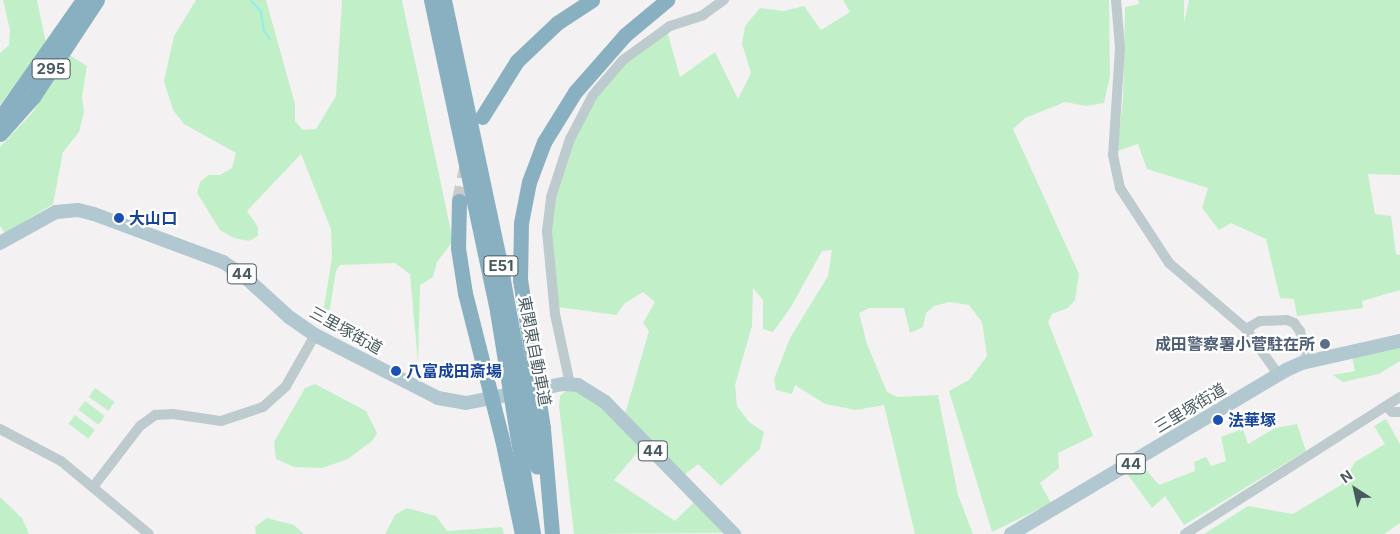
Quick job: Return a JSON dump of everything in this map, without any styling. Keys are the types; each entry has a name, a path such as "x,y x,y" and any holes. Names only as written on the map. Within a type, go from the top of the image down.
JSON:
{"highway":[{"name":"295","path":"0,118 83,0"},
{"name":"295","path":"0,134 33,97 97,0"},
{"name":"東関東自動車道","path":"431,0 497,311 533,534"},
{"name":"東関東自動車道","path":"444,0 518,354 547,534"},
{"path":"482,117 517,61 557,23 592,0"},
{"path":"552,534 543,428 520,280 521,223 529,182 544,142 575,92 625,35 667,0"},
{"path":"459,201 458,240 465,293 502,439 522,534"}],"main road":[{"name":"三里塚街道","path":"0,243 56,212 78,210 94,214 229,266 315,335 438,398 466,403 567,384"},
{"name":"三里塚街道","path":"1011,534 1278,374 1308,362 1400,341"},
{"name":"44","path":"567,384 582,387 605,402 734,534"}],"street":[{"path":"567,384 555,314 547,231 551,197 570,138 593,94 623,60 670,26 703,15 724,0"},
{"path":"1116,0 1120,48 1112,155 1120,188 1168,263 1246,329 1278,374"},
{"path":"1246,329 1260,321 1287,320 1294,323 1300,331 1308,362"},
{"path":"93,487 140,426 155,415 173,414 222,421 248,414 262,407 286,386 315,335"},
{"path":"1185,534 1400,397"},
{"path":"1386,406 1392,412 1400,412"},
{"path":"0,429 47,452 93,487 149,534"}],"green space":[{"path":"3,0 37,0 46,43 0,105 0,53 9,45 10,30"},
{"path":"196,0 266,0 295,104 295,121 303,130 316,129 336,96 342,0 402,0 453,241 437,262 433,277 420,285 418,363 410,274 395,263 340,265 336,271 330,308 321,325 332,258 331,229 301,154 247,211 258,227 258,236 249,241 234,238 220,230 197,193 200,182 208,175 220,175 232,168 236,153 184,124 173,110 164,81 174,36"},
{"path":"843,0 1109,0 1110,76 1104,103 1086,106 1065,102 1025,118 1013,129 1079,274 1075,300 1068,308 1052,314 1048,322 1093,436 1058,453 1059,468 1040,483 1051,503 992,532 949,391 969,380 987,356 982,322 969,305 949,302 934,306 926,313 923,327 910,333 904,308 869,308 859,313 867,344 887,392 898,397 938,395 958,495 973,534 915,534 884,405 856,410 825,404 795,385 792,394 776,390 774,379 790,338 828,276 832,250 822,251 791,307 773,332 763,329 763,300 753,288 752,326 735,385 737,406 749,422 764,432 760,449 721,486 698,464 684,475 625,414 649,331 643,323 655,302 643,292 624,304 616,315 558,307 551,260 551,216 557,184 584,116 617,70 667,31 680,77 715,52 738,99 751,73 742,44 745,26 760,8 784,11 804,6 821,30 850,12"},
{"path":"1138,0 1184,0 1184,23 1189,0 1400,0 1400,175 1368,174 1375,214 1391,216 1396,254 1400,255 1400,290 1362,301 1363,308 1297,316 1294,299 1280,298 1266,239 1231,223 1219,230 1202,208 1208,188 1147,169 1138,144 1117,151 1123,99 1125,7 1139,4"},
{"path":"68,54 87,66 82,97 84,112 79,132 63,152 53,204 5,233 0,226 0,147 33,112"},
{"path":"1400,345 1400,361 1379,374 1343,382 1333,375 1355,371 1352,356"},
{"path":"315,384 366,411 377,433 372,441 348,459 322,468 294,467 276,459 274,442 305,388"},
{"path":"95,388 115,402 108,411 89,397"},
{"path":"567,390 589,395 642,447 614,480 675,521 695,501 725,533 574,534 559,406 560,396"},
{"path":"85,401 105,416 98,425 78,410"},
{"path":"75,415 95,430 88,439 68,424"},
{"path":"1386,419 1400,444 1400,523 1384,534 1204,534 1248,506 1293,514 1341,485 1355,462 1385,444 1374,426"},
{"path":"1297,424 1306,451 1184,525 1165,496 1152,508 1128,475 1142,465 1159,485 1195,471 1194,462 1206,457 1211,466 1226,461 1221,437 1243,429 1248,444 1275,428"},
{"path":"0,497 22,518 29,534 0,534"},
{"path":"407,508 436,516 447,531 502,527 504,534 385,534 395,515"},
{"path":"267,518 294,525 304,534 256,534 255,527"}],"waterway":[{"path":"251,0 261,12 264,31 270,39"}],"tunnel":[{"path":"459,201 467,166"}],"place":[{"name":"大山口","path":"119,218"},
{"name":"成田警察署小菅駐在所","path":"1325,344"},
{"name":"八富成田斎場","path":"396,371"},
{"name":"法華塚","path":"1218,420"}]}
